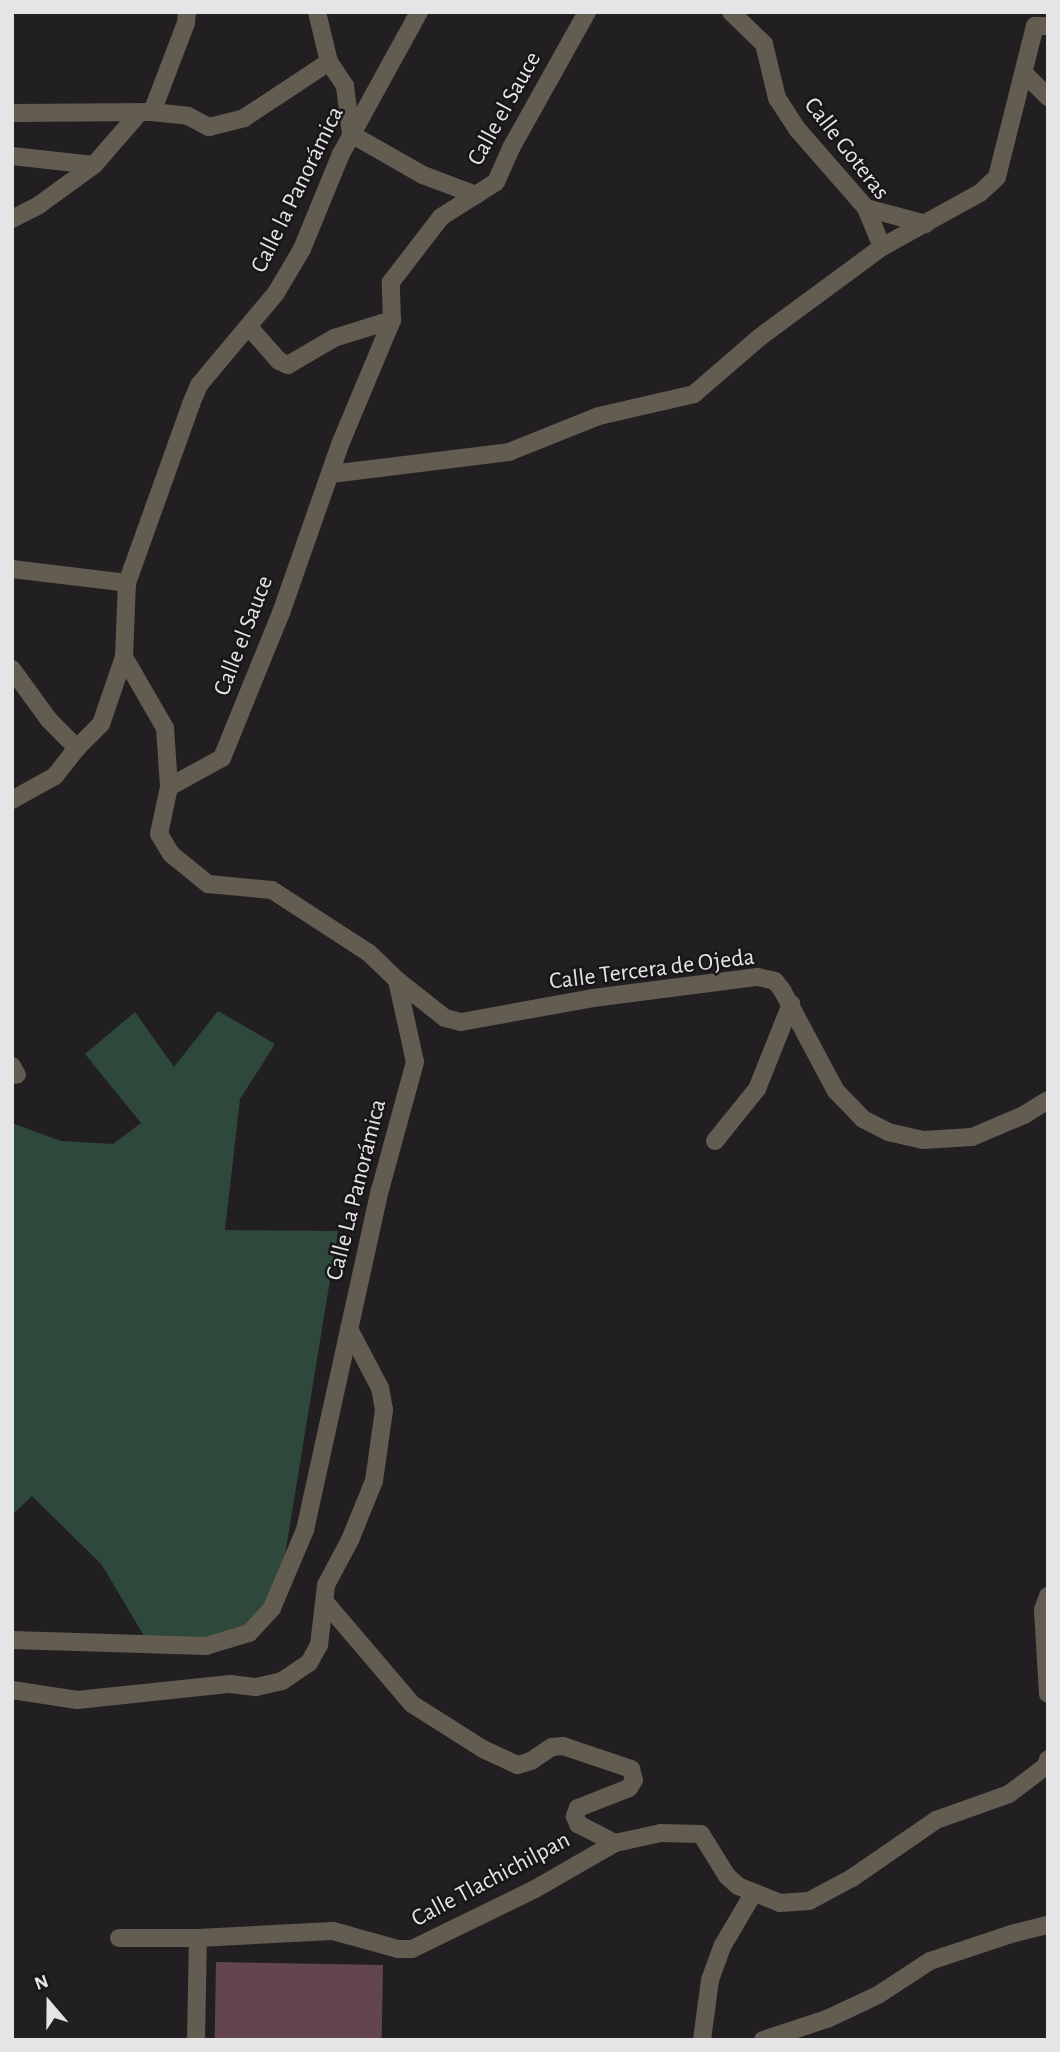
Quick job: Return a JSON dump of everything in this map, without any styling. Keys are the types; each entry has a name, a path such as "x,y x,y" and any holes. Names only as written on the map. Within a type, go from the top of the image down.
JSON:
{"street":[{"path":"12,219 39,205 94,165 146,113 186,23 187,12"},
{"path":"317,12 329,62 345,86 351,134 423,174 476,195"},
{"name":"Calle la Panorámica","path":"12,800 55,776 101,724 124,657 127,583 199,385 276,293 302,249 351,134 419,12"},
{"name":"Calle el Sauce","path":"169,787 222,758 267,649 391,320 391,282 441,217 496,182 587,12"},
{"name":"Calle Goteras","path":"731,12 764,44 778,98 797,130 866,208 881,247"},
{"path":"331,474 509,452 599,416 694,394 760,337 881,247 980,194 997,177 1040,21"},
{"path":"12,113 146,113 188,116 209,127 230,124 244,118 329,62"},
{"path":"1024,73 1048,97"},
{"path":"12,156 94,165"},
{"path":"866,208 926,224"},
{"path":"249,327 279,361 288,365 334,338 391,320"},
{"path":"12,569 127,583"},
{"path":"124,657 164,728 169,787 159,834 172,854 208,884 272,890 369,953 397,980"},
{"path":"12,668 49,720 77,748"},
{"name":"Calle Tercera de Ojeda","path":"397,980 445,1018 461,1022 593,998 758,977 775,981 791,1004 836,1091 863,1119 888,1132 923,1140 972,1137 1024,1115 1048,1101"},
{"name":"Calle La Panorámica","path":"12,1640 206,1646 249,1633 272,1608 306,1530 380,1190 415,1062 397,980"},
{"path":"715,1141 757,1089 791,1004"},
{"path":"12,1690 77,1700 230,1684 256,1687 282,1681 309,1663 319,1645 326,1585 350,1541 374,1481 384,1410 380,1388 349,1329"},
{"path":"1048,1596 1043,1610 1048,1694"},
{"path":"326,1603 412,1704 482,1749 518,1765 531,1762 552,1747 563,1746 631,1769 634,1780 629,1788 578,1808 575,1816 578,1824 615,1843"},
{"path":"702,2040 710,1979 723,1945 753,1894 780,1903 809,1901 852,1878 936,1820 1009,1794 1046,1766 1048,1759"},
{"name":"Calle Tlachichilpan","path":"118,1938 198,1938 333,1931 398,1949 412,1949 535,1889 615,1843 661,1833 701,1834 727,1876 753,1894"},
{"path":"762,2040 827,2019 878,1996 930,1961 1010,1934 1048,1925"},
{"path":"196,2040 198,1938"}],"green space":[{"path":"218,1011 275,1044 240,1099 225,1230 338,1231 284,1561 267,1601 241,1628 211,1640 144,1636 102,1565 32,1496 12,1515 12,1123 61,1141 113,1144 141,1123 85,1054 135,1012 174,1067"}],"building":[{"path":"216,1962 383,1965 382,2040 215,2040"}]}
